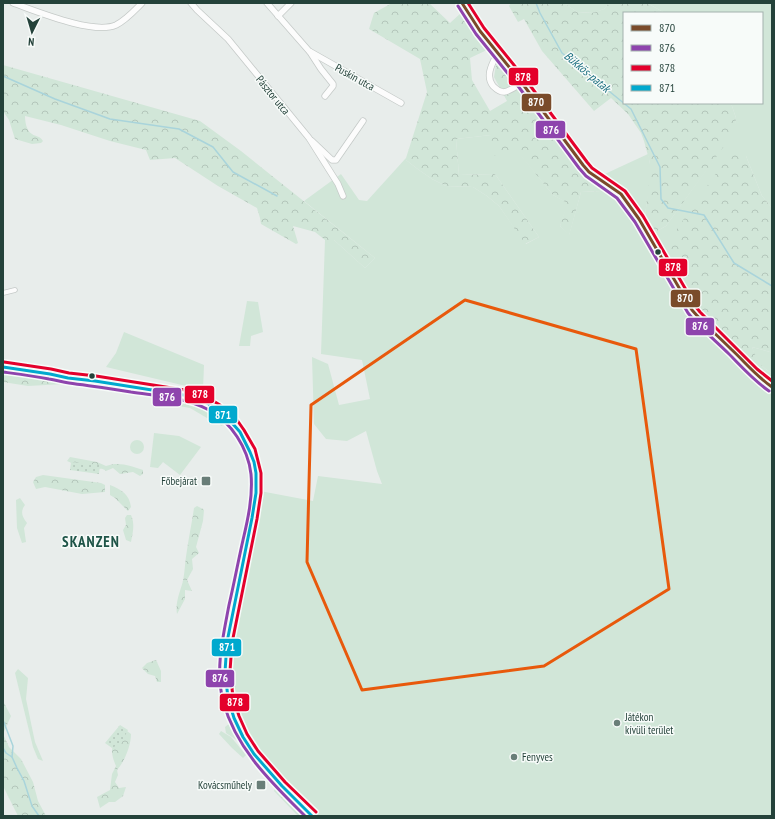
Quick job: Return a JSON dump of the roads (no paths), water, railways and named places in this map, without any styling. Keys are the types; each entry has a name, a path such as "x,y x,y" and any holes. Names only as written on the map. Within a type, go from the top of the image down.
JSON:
{"main road":[{"path":"462,3 480,32 522,83 583,165 589,172 621,194 639,219 692,310 701,322 727,345 754,374 772,387"}],"street":[{"path":"13,3 70,22 102,28 114,26 123,21 142,3"},
{"name":"Pásztor utca","path":"191,3 228,39 309,138 338,184 343,196"},
{"name":"Puskin utca","path":"266,3 309,51 321,70 333,84 325,96"},
{"path":"278,16 291,3"},
{"name":"Puskin utca","path":"309,51 401,103"},
{"path":"497,54 489,74 490,83 496,89 504,92 522,83"},
{"path":"309,138 332,160 336,160 363,121"},
{"path":"3,294 15,290"},
{"path":"3,367 68,378 96,380 190,396 202,400 216,408 240,431 251,452 256,482 252,516 227,642 225,674 227,692 230,708 236,724 250,749 268,771 312,816"}],"waterway":[{"name":"Bükkös-patak","path":"536,3 562,53 623,103"},
{"path":"3,76 55,99 110,119 179,129 213,147 233,172 277,196"},
{"name":"Bükkös-patak","path":"625,104 631,109 660,167 661,199 668,208 704,215 734,263 772,286"},
{"path":"3,720 13,746 12,757"},
{"path":"3,748 6,753 12,757 24,781 32,806 39,816"}],"place":[{"name":"Főbejárat","path":"206,481"},
{"name":"Játékon kívüli terület","path":"617,723"},
{"name":"Fenyves","path":"514,757"},
{"name":"Kovácsműhely","path":"261,785"}],"district":[{"name":"SKANZEN","path":"91,542"}]}
